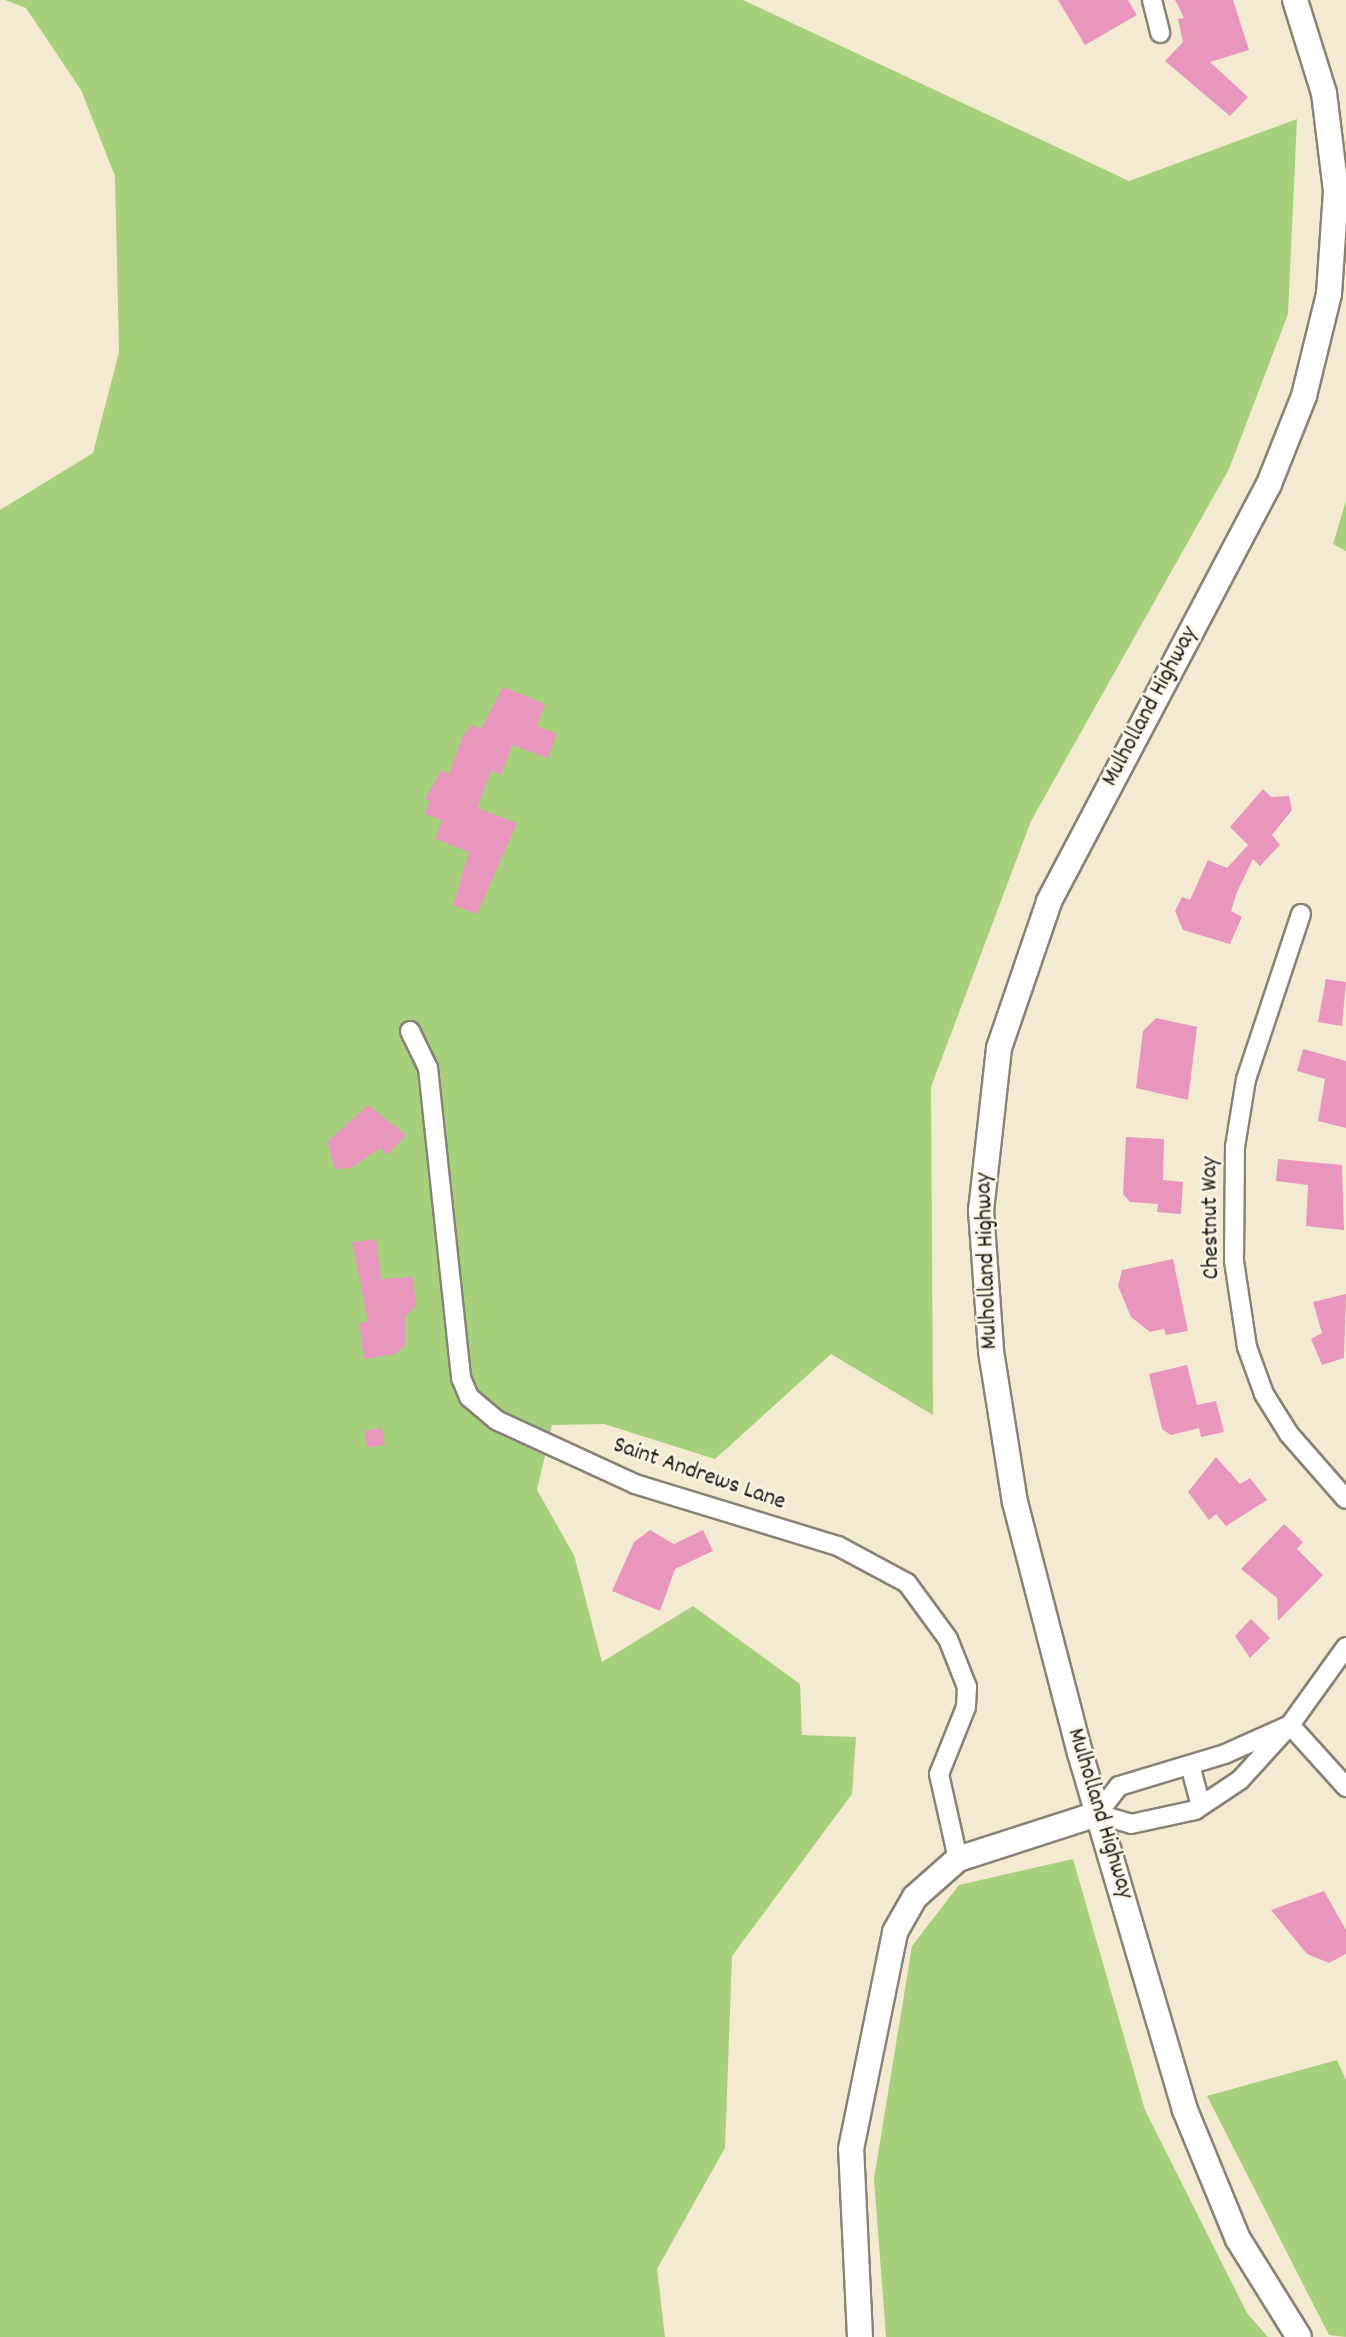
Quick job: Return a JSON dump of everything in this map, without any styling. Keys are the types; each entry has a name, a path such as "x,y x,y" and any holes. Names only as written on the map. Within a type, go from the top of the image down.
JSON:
{"main road":[{"name":"Mulholland Highway","path":"1295,0 1324,93 1336,191 1329,294 1304,396 1269,484 1049,902 999,1048 985,1139 984,1287 1002,1424 1036,1594 1097,1814 1207,2169 1238,2239 1300,2337"},
{"path":"860,2337 851,2149 876,2006 895,1933 915,1898 958,1859 1097,1814"}],"street":[{"path":"1152,0 1160,33"},
{"name":"Chestnut Way","path":"1301,914 1246,1079 1235,1147 1234,1261 1247,1347 1264,1394 1289,1434 1346,1499"},
{"name":"Saint Andrews Lane","path":"410,1031 428,1068 461,1378 469,1397 496,1420 635,1484 838,1546 907,1583 948,1639 967,1687 966,1707 939,1774 958,1859"},
{"path":"1290,1725 1190,1765 1119,1786 1097,1814 1131,1824 1201,1806 1240,1780 1290,1725 1346,1647"},
{"path":"1290,1725 1346,1787"},
{"path":"1190,1765 1201,1806"}],"green space":[{"path":"5,0 743,0 1129,181 1297,119 1288,314 1229,469 1031,821 931,1087 933,1415 831,1354 715,1459 604,1424 552,1425 537,1490 574,1555 602,1662 693,1606 800,1684 802,1735 856,1737 852,1794 732,1956 725,2148 657,2269 665,2337 0,2337 0,510 93,453 119,352 115,176 81,90 26,8"},
{"path":"1346,501 1346,551 1333,544"},
{"path":"1073,1859 1145,2110 1247,2313 1268,2337 886,2337 874,2179 912,1946 959,1885"},
{"path":"1337,2060 1346,2080 1346,2337 1329,2335 1207,2096"}],"building":[{"path":"1058,0 1128,0 1137,15 1085,45"},
{"path":"1175,0 1233,0 1249,50 1210,62 1248,97 1230,116 1165,61 1183,42 1178,19 1184,18"},
{"path":"503,687 545,704 537,726 557,734 548,758 512,745 501,775 491,771 477,808 517,823 477,914 453,905 469,852 435,839 442,820 425,814 430,801 425,799 441,771 449,774 463,736 472,725 481,729"},
{"path":"1263,789 1271,797 1289,796 1292,810 1272,835 1280,845 1260,866 1253,859 1237,892 1231,911 1242,917 1230,944 1183,930 1175,911 1182,897 1190,900 1208,860 1227,868 1248,845 1230,827"},
{"path":"1326,979 1346,982 1342,1026 1318,1022"},
{"path":"1156,1018 1197,1027 1188,1100 1136,1088 1143,1031"},
{"path":"1303,1049 1346,1061 1346,1128 1318,1121 1325,1079 1297,1071"},
{"path":"368,1105 406,1135 387,1155 380,1148 351,1168 335,1169 327,1142"},
{"path":"1126,1137 1164,1139 1163,1180 1183,1182 1181,1214 1157,1212 1158,1204 1130,1202 1123,1194"},
{"path":"1278,1159 1342,1165 1344,1230 1306,1226 1308,1185 1276,1181"},
{"path":"376,1239 381,1279 413,1277 416,1306 405,1316 405,1345 395,1354 364,1359 359,1324 368,1321 352,1242"},
{"path":"1173,1259 1188,1331 1166,1335 1164,1329 1150,1332 1131,1317 1118,1286 1122,1270"},
{"path":"1346,1294 1344,1358 1322,1365 1311,1339 1322,1333 1313,1302"},
{"path":"1187,1365 1197,1405 1216,1401 1224,1432 1201,1437 1199,1428 1171,1435 1162,1429 1149,1374"},
{"path":"382,1428 385,1445 367,1448 364,1431"},
{"path":"1216,1457 1240,1484 1250,1478 1267,1500 1226,1526 1216,1514 1209,1520 1188,1492"},
{"path":"1284,1524 1303,1542 1297,1549 1323,1575 1278,1621 1277,1598 1241,1569"},
{"path":"650,1530 674,1544 703,1530 713,1551 675,1569 660,1611 612,1591 634,1542"},
{"path":"1251,1619 1270,1638 1250,1658 1235,1636"},
{"path":"1324,1891 1346,1930 1346,1954 1329,1963 1307,1954 1271,1910"}]}
